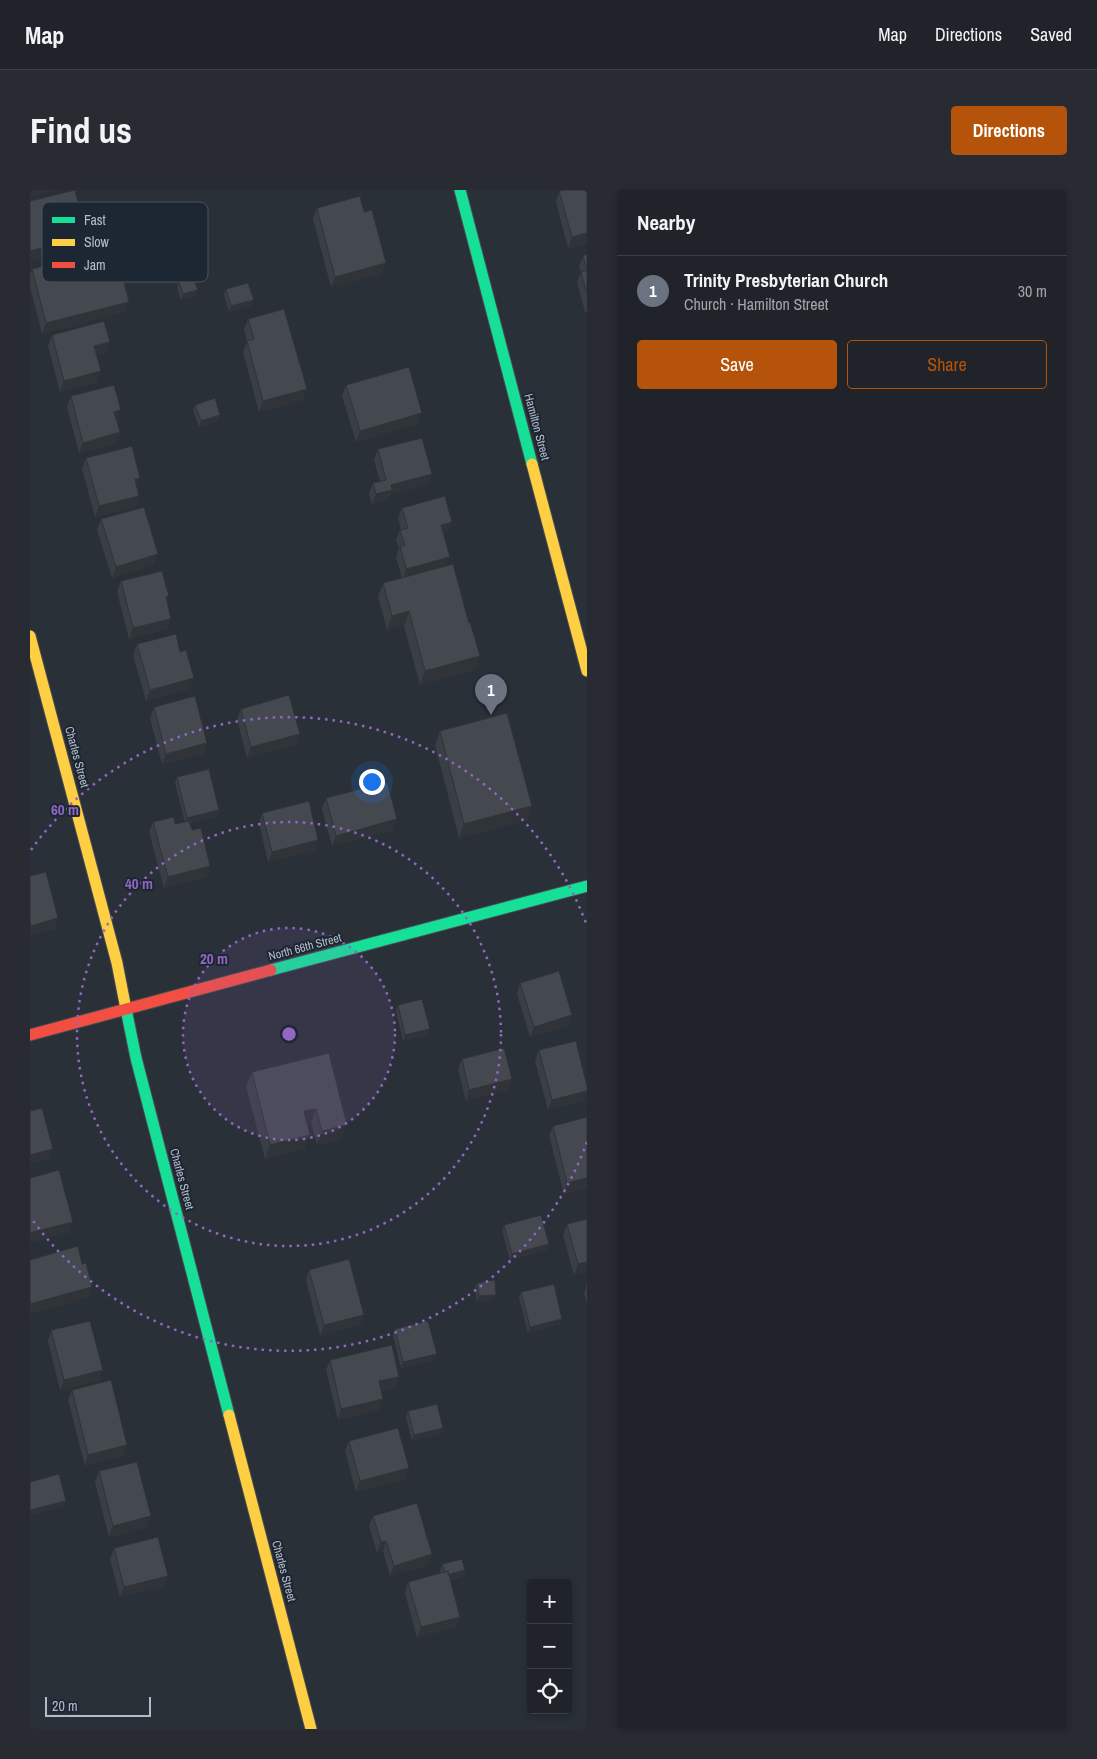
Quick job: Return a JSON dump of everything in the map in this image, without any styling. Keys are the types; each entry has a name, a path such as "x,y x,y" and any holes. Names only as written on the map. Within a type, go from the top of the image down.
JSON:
{"street":[{"name":"Hamilton Street","path":"460,190 587,671"},
{"name":"Charles Street","path":"30,636 117,963 136,1058 311,1729"},
{"name":"North 66th Street","path":"30,1035 587,886"}],"building":[{"path":"75,190 78,202 42,202 42,248 30,251 30,201"},
{"path":"587,190 587,233 572,237 559,191"},
{"path":"360,196 364,212 372,210 386,263 335,277 317,208"},
{"path":"587,254 587,270 583,256"},
{"path":"42,266 42,282 124,282 129,302 46,323 32,269"},
{"path":"587,270 587,294 581,272"},
{"path":"179,282 195,282 198,290 183,294"},
{"path":"248,283 254,300 231,306 226,289"},
{"path":"284,309 307,389 263,401 247,341 254,339 248,319"},
{"path":"104,321 110,342 94,346 101,371 64,381 52,335"},
{"path":"409,367 422,413 360,431 346,385"},
{"path":"114,385 121,410 114,412 120,432 83,443 71,396"},
{"path":"215,398 220,415 201,421 195,405"},
{"path":"422,438 432,474 391,485 392,490 376,494 373,483 386,480 378,449"},
{"path":"132,446 140,478 135,479 139,496 99,506 86,458"},
{"path":"445,496 452,522 441,525 450,557 406,569 400,546 405,545 400,530 408,528 402,508"},
{"path":"144,507 158,554 116,567 101,519"},
{"path":"453,564 480,656 425,671 409,611 392,616 383,583"},
{"path":"162,571 169,596 166,597 171,619 133,628 121,581"},
{"path":"176,634 180,652 186,650 194,678 150,690 137,644"},
{"path":"289,695 300,734 251,747 241,709"},
{"path":"195,696 207,743 166,754 154,707"},
{"path":"507,713 532,806 464,824 440,731"},
{"path":"209,769 219,810 187,818 177,777"},
{"path":"387,782 397,819 336,836 326,798"},
{"path":"309,801 318,840 272,852 262,813"},
{"path":"174,817 175,824 189,821 192,830 201,828 210,866 168,877 153,822"},
{"path":"46,872 58,918 31,926 30,876"},
{"path":"559,971 572,1015 534,1027 520,983"},
{"path":"422,999 430,1029 405,1035 398,1005"},
{"path":"576,1041 587,1091 552,1100 539,1050"},
{"path":"504,1048 512,1079 469,1090 462,1059"},
{"path":"329,1053 347,1125 322,1131 316,1109 304,1111 310,1135 270,1145 252,1072"},
{"path":"42,1108 53,1149 30,1155 30,1111"},
{"path":"587,1117 587,1178 567,1183 553,1126"},
{"path":"59,1170 73,1222 30,1233 30,1178"},
{"path":"541,1215 549,1244 512,1254 504,1225"},
{"path":"587,1219 587,1262 578,1264 567,1224"},
{"path":"78,1246 82,1264 86,1263 92,1287 30,1304 30,1260"},
{"path":"349,1259 364,1315 324,1325 309,1270"},
{"path":"495,1280 496,1295 479,1296 477,1283"},
{"path":"554,1284 562,1319 530,1327 521,1292"},
{"path":"90,1321 103,1370 64,1380 51,1330"},
{"path":"428,1321 437,1354 403,1362 395,1329"},
{"path":"392,1345 399,1377 379,1381 383,1399 341,1409 330,1360"},
{"path":"111,1380 127,1445 88,1455 72,1390"},
{"path":"437,1404 443,1428 414,1435 408,1411"},
{"path":"398,1428 409,1468 360,1481 349,1441"},
{"path":"137,1462 151,1516 113,1526 99,1471"},
{"path":"59,1474 66,1501 30,1510 30,1482"},
{"path":"417,1503 432,1554 394,1566 386,1541 381,1542 373,1516"},
{"path":"158,1537 168,1576 124,1587 114,1548"},
{"path":"462,1559 465,1570 448,1575 448,1571 445,1572 442,1564"},
{"path":"448,1571 460,1617 421,1627 408,1582"}],"traffic: fast":[{"path":"460,190 532,464"},
{"path":"271,970 587,886"},
{"path":"126,1009 136,1058 229,1415"}],"traffic: slow":[{"path":"532,464 587,671"},
{"path":"30,636 117,963 126,1009"},
{"path":"229,1415 311,1729"}],"traffic: jam":[{"path":"30,1035 271,970"}],"place":[{"name":"Trinity Presbyterian Church","path":"491,715"}]}
